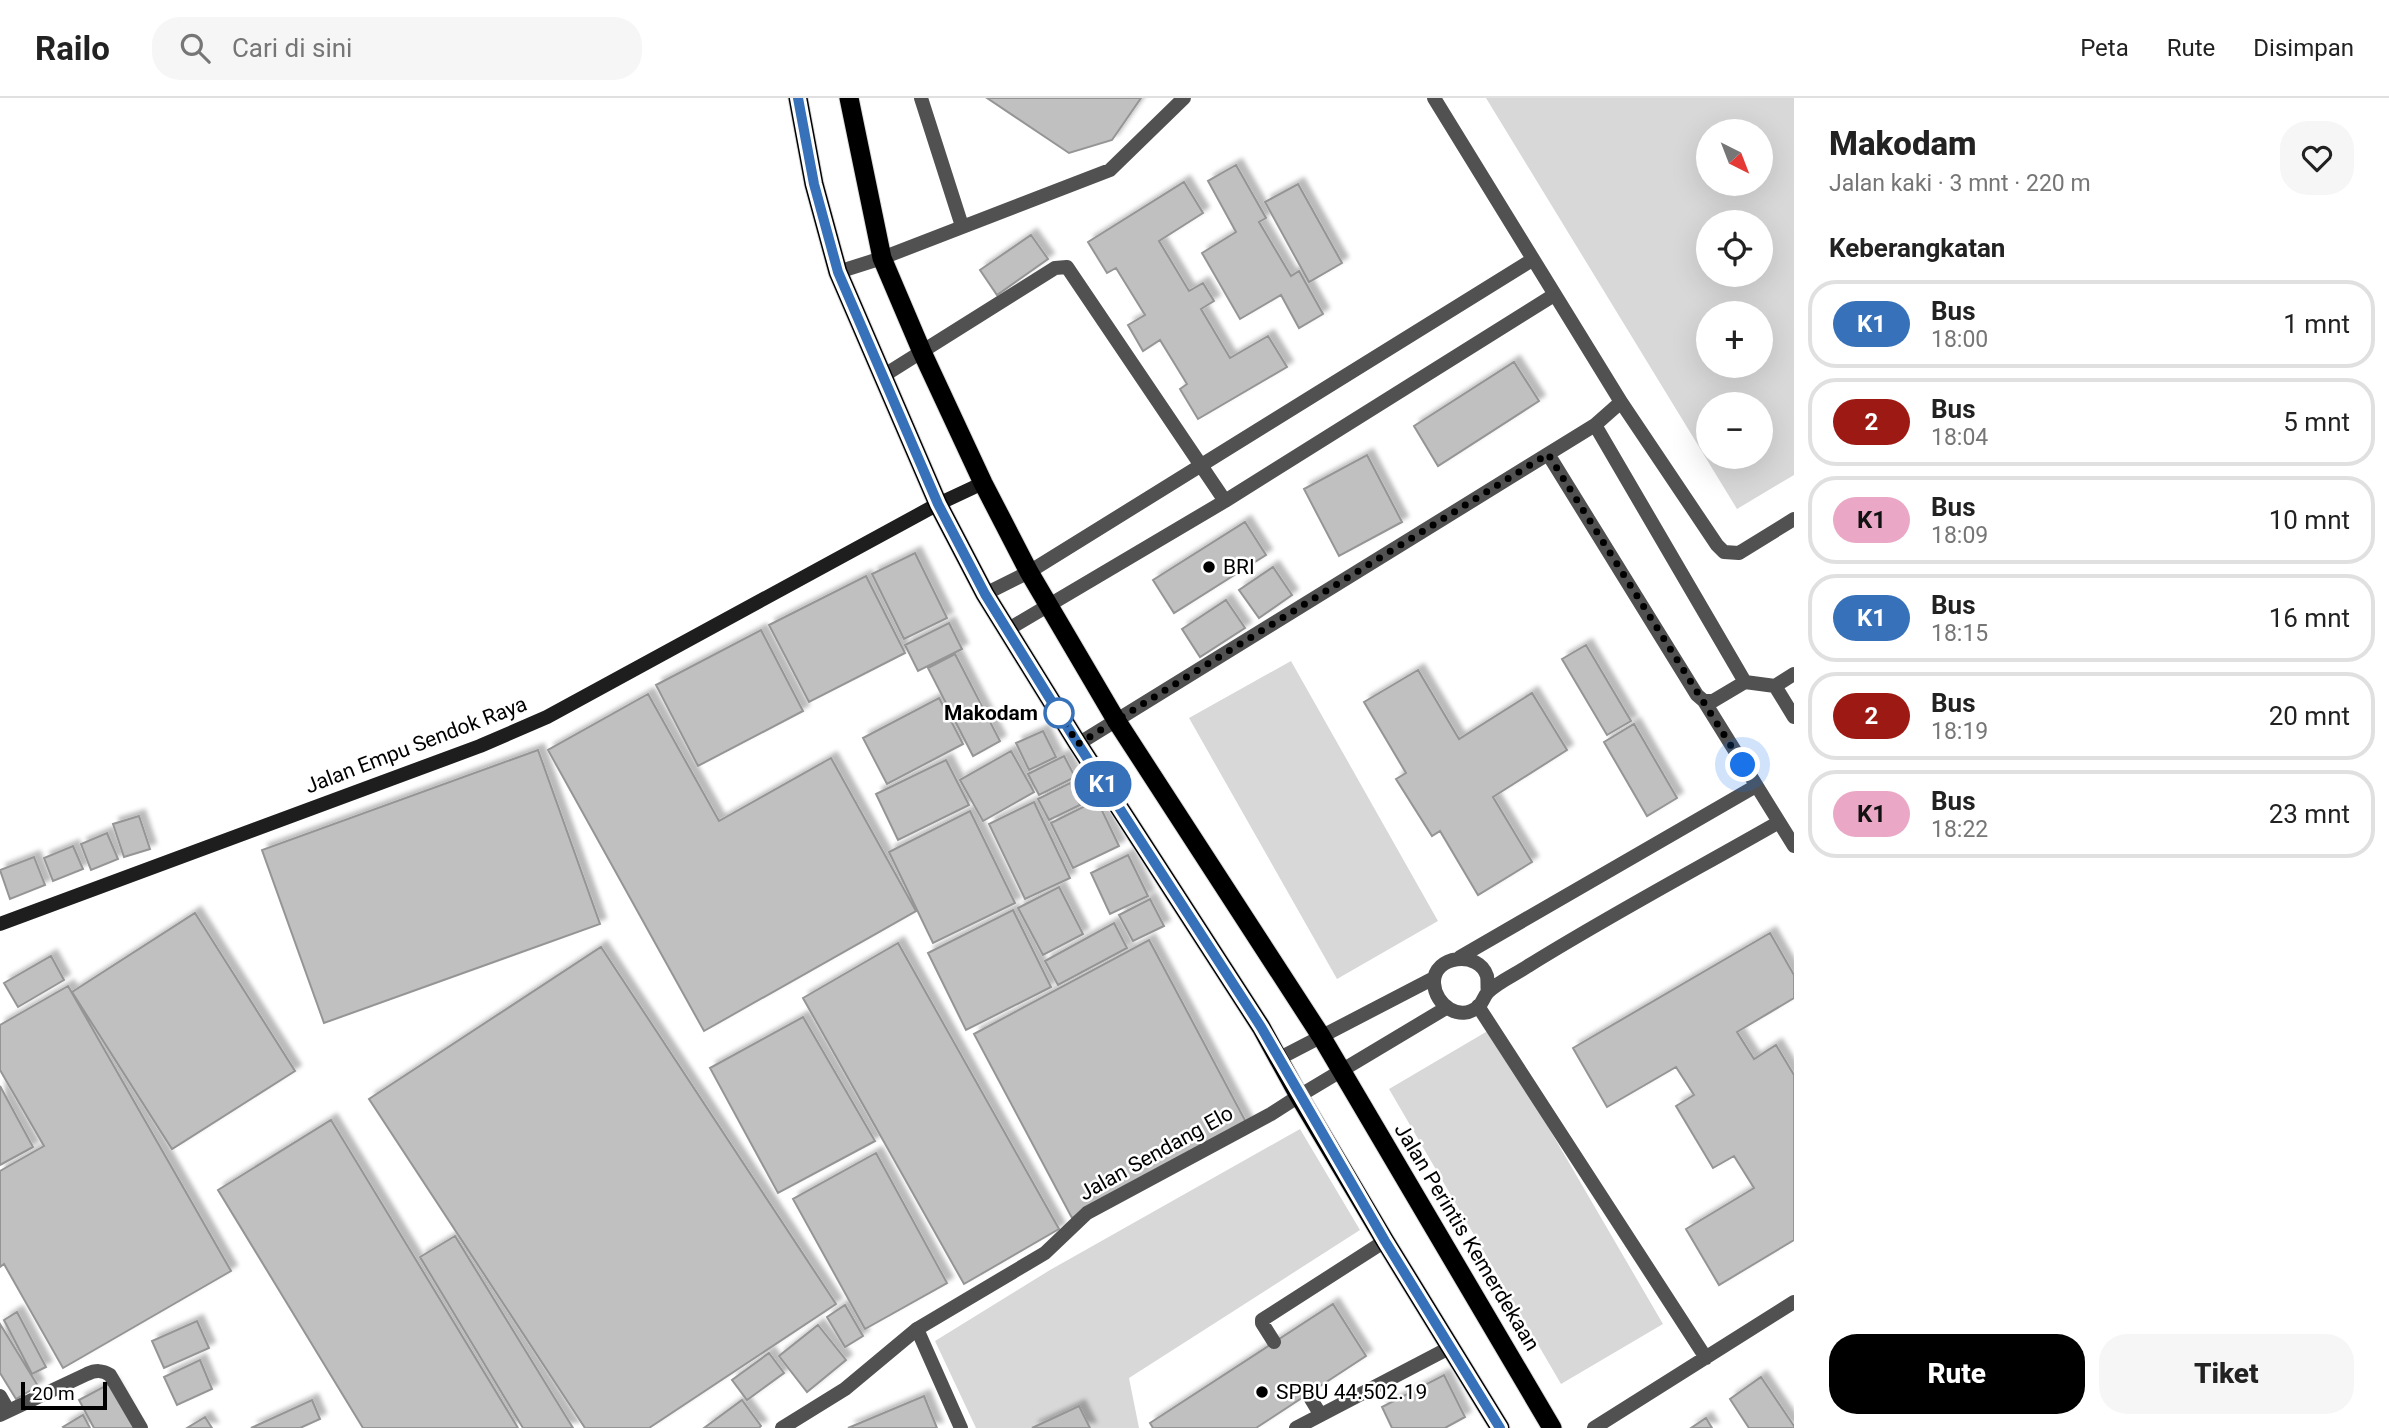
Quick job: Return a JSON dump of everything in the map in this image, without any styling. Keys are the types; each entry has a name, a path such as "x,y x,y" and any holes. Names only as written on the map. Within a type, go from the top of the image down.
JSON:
{"highway":[{"path":"798,98 814,184 838,272 938,504 985,594 1078,744 1261,1027 1385,1241 1500,1428"},
{"name":"Jalan Perintis Kemerdekaan","path":"849,98 883,258 922,352 983,483 1029,572 1116,720 1342,1070 1552,1428"}],"main road":[{"path":"938,504 983,483"},
{"name":"Jalan Empu Sendok Raya","path":"0,924 480,746 547,717 938,504"}],"street":[{"path":"921,98 962,226"},
{"path":"838,272 883,258 1110,170 1184,98"},
{"path":"1434,98 1621,402 1724,552 1739,553 1794,519"},
{"path":"985,594 1029,572 1199,464 1532,260"},
{"path":"883,376 1055,268 1067,267 1225,501"},
{"path":"1007,630 1225,501 1554,295"},
{"path":"1078,744 1595,425 1621,402"},
{"path":"1595,425 1745,682"},
{"path":"1548,454 1794,846"},
{"path":"1704,701 1713,701 1745,682 1775,686 1794,674"},
{"path":"1775,686 1794,717"},
{"path":"1278,1059 1434,978 1444,964 1756,786"},
{"path":"1434,978 1435,995 1446,1008 1462,1013 1478,1006 1488,992 1531,965 1779,822"},
{"path":"1460,957 1476,962 1487,975 1488,992"},
{"path":"1478,1006 1706,1358"},
{"path":"1299,1096 1446,1008"},
{"name":"Jalan Sendang Elo","path":"782,1428 845,1389 917,1329 1045,1253 1087,1213 1271,1114 1299,1096"},
{"path":"1274,1342 1262,1320 1385,1241"},
{"path":"1594,1428 1794,1302"},
{"path":"917,1329 961,1428"},
{"path":"1296,1428 1449,1348"},
{"path":"0,1396 4,1413 96,1371 104,1371 110,1375 141,1428"},
{"path":"1308,1394 1320,1414"}],"shaded area":[{"path":"1486,98 1794,98 1794,475 1737,509 1713,469 1773,469 1773,392 1696,392 1696,442"},
{"path":"1291,661 1438,921 1337,979 1189,718"},
{"path":"1491,1029 1663,1324 1561,1384 1389,1089"},
{"path":"1300,1129 1360,1230 1129,1378 1139,1428 976,1428 935,1341 1050,1270"}],"building":[{"path":"987,98 1141,98 1112,140 1069,153"},
{"path":"1236,165 1266,218 1259,222 1291,276 1299,271 1323,314 1299,328 1281,295 1240,319 1202,253 1236,232 1208,181"},
{"path":"1184,182 1203,213 1159,241 1189,291 1203,283 1214,301 1201,309 1230,358 1268,336 1287,367 1198,419 1180,389 1187,384 1160,340 1143,351 1128,325 1145,315 1116,268 1107,273 1088,242"},
{"path":"1298,184 1342,263 1309,282 1265,202"},
{"path":"1031,235 1048,259 997,295 980,270"},
{"path":"1514,362 1539,401 1438,466 1414,426"},
{"path":"1367,455 1402,522 1339,556 1304,489"},
{"name":"BRI","path":"1245,522 1266,555 1174,613 1153,580"},
{"path":"915,553 947,618 904,639 872,574"},
{"path":"1273,567 1292,595 1259,618 1239,590"},
{"path":"866,576 905,653 809,702 769,625"},
{"path":"1226,600 1245,628 1200,657 1182,629"},
{"path":"949,623 962,649 918,671 905,645"},
{"path":"761,630 803,711 698,766 656,685"},
{"path":"1586,645 1631,721 1607,735 1562,659"},
{"path":"955,654 1000,741 973,756 928,668"},
{"path":"1418,670 1459,739 1532,693 1567,750 1493,797 1532,862 1478,895 1440,831 1432,836 1396,779 1406,773 1364,702"},
{"path":"648,694 719,821 831,758 916,911 704,1031 548,750"},
{"path":"939,698 963,744 887,784 863,738"},
{"path":"1634,724 1677,798 1647,816 1604,742"},
{"path":"1043,731 1056,757 1029,770 1016,743"},
{"path":"538,750 600,924 324,1023 262,850"},
{"path":"1011,751 1034,792 983,821 960,780"},
{"path":"1064,756 1075,777 1039,795 1028,774"},
{"path":"946,760 969,805 898,840 876,794"},
{"path":"1070,783 1080,805 1049,820 1038,799"},
{"path":"1097,800 1119,846 1073,868 1051,823"},
{"path":"1034,802 1070,878 1025,899 989,824"},
{"path":"970,811 1015,903 933,943 889,852"},
{"path":"139,816 150,849 124,857 113,824"},
{"path":"107,833 118,859 91,870 81,844"},
{"path":"73,846 83,869 53,881 44,858"},
{"path":"1128,855 1148,896 1110,914 1091,873"},
{"path":"34,857 45,885 10,899 0,870"},
{"path":"1059,887 1083,934 1043,955 1018,908"},
{"path":"1150,899 1164,926 1133,941 1119,915"},
{"path":"1013,910 1051,987 966,1030 928,953"},
{"path":"195,913 295,1071 172,1149 72,992"},
{"path":"1114,923 1127,948 1058,985 1045,961"},
{"path":"1770,933 1794,975 1794,998 1737,1032 1754,1059 1776,1045 1794,1075 1794,1240 1719,1285 1686,1229 1754,1188 1734,1156 1713,1168 1676,1106 1694,1095 1676,1067 1607,1107 1573,1048"},
{"path":"1149,940 1247,1124 1072,1218 974,1034"},
{"path":"898,943 1059,1229 964,1284 803,998"},
{"path":"601,947 836,1304 649,1428 585,1428 369,1099"},
{"path":"51,956 64,980 18,1007 4,983"},
{"path":"68,986 231,1271 63,1368 4,1264 0,1267 0,1171 44,1146 0,1070 0,1025"},
{"path":"803,1017 875,1141 778,1193 710,1068"},
{"path":"0,1086 33,1147 0,1165"},
{"path":"331,1120 518,1428 363,1428 218,1190"},
{"path":"876,1153 947,1283 865,1329 793,1199"},
{"path":"455,1236 573,1428 523,1428 420,1257"},
{"path":"1333,1304 1366,1356 1256,1428 1153,1428 1150,1423"},
{"path":"845,1305 863,1336 845,1347 827,1317"},
{"path":"17,1312 46,1367 32,1374 4,1320"},
{"path":"197,1321 209,1348 164,1368 152,1341"},
{"path":"0,1324 38,1386 16,1399 0,1373"},
{"path":"818,1325 846,1360 807,1392 779,1356"},
{"path":"769,1353 784,1373 747,1400 732,1380"},
{"path":"200,1360 212,1389 177,1405 164,1377"},
{"path":"1444,1375 1465,1417 1445,1428 1392,1428 1382,1407"},
{"path":"1761,1377 1794,1428 1749,1428 1730,1399"},
{"path":"111,1383 135,1428 94,1428 79,1400"},
{"path":"924,1396 937,1428 848,1428"},
{"path":"312,1400 320,1419 300,1428 251,1428"},
{"path":"742,1400 761,1426 759,1428 704,1428"},
{"path":"1079,1406 1090,1428 1032,1428"},
{"path":"83,1415 90,1428 63,1427"},
{"path":"205,1417 212,1428 187,1428"},
{"path":"1706,1418 1712,1428 1691,1428"}],"bus line":[{"name":"K1","path":"798,98 814,184 838,272 938,504 985,594 1078,744 1261,1027 1288,1078 1385,1241 1500,1428"}],"place":[{"name":"BRI","path":"1209,567"},
{"name":"Makodam","path":"1059,713"},
{"name":"SPBU 44.502.19","path":"1262,1392"}],"route":[{"path":"1059,713 1078,744 1548,454 1743,765"}]}
